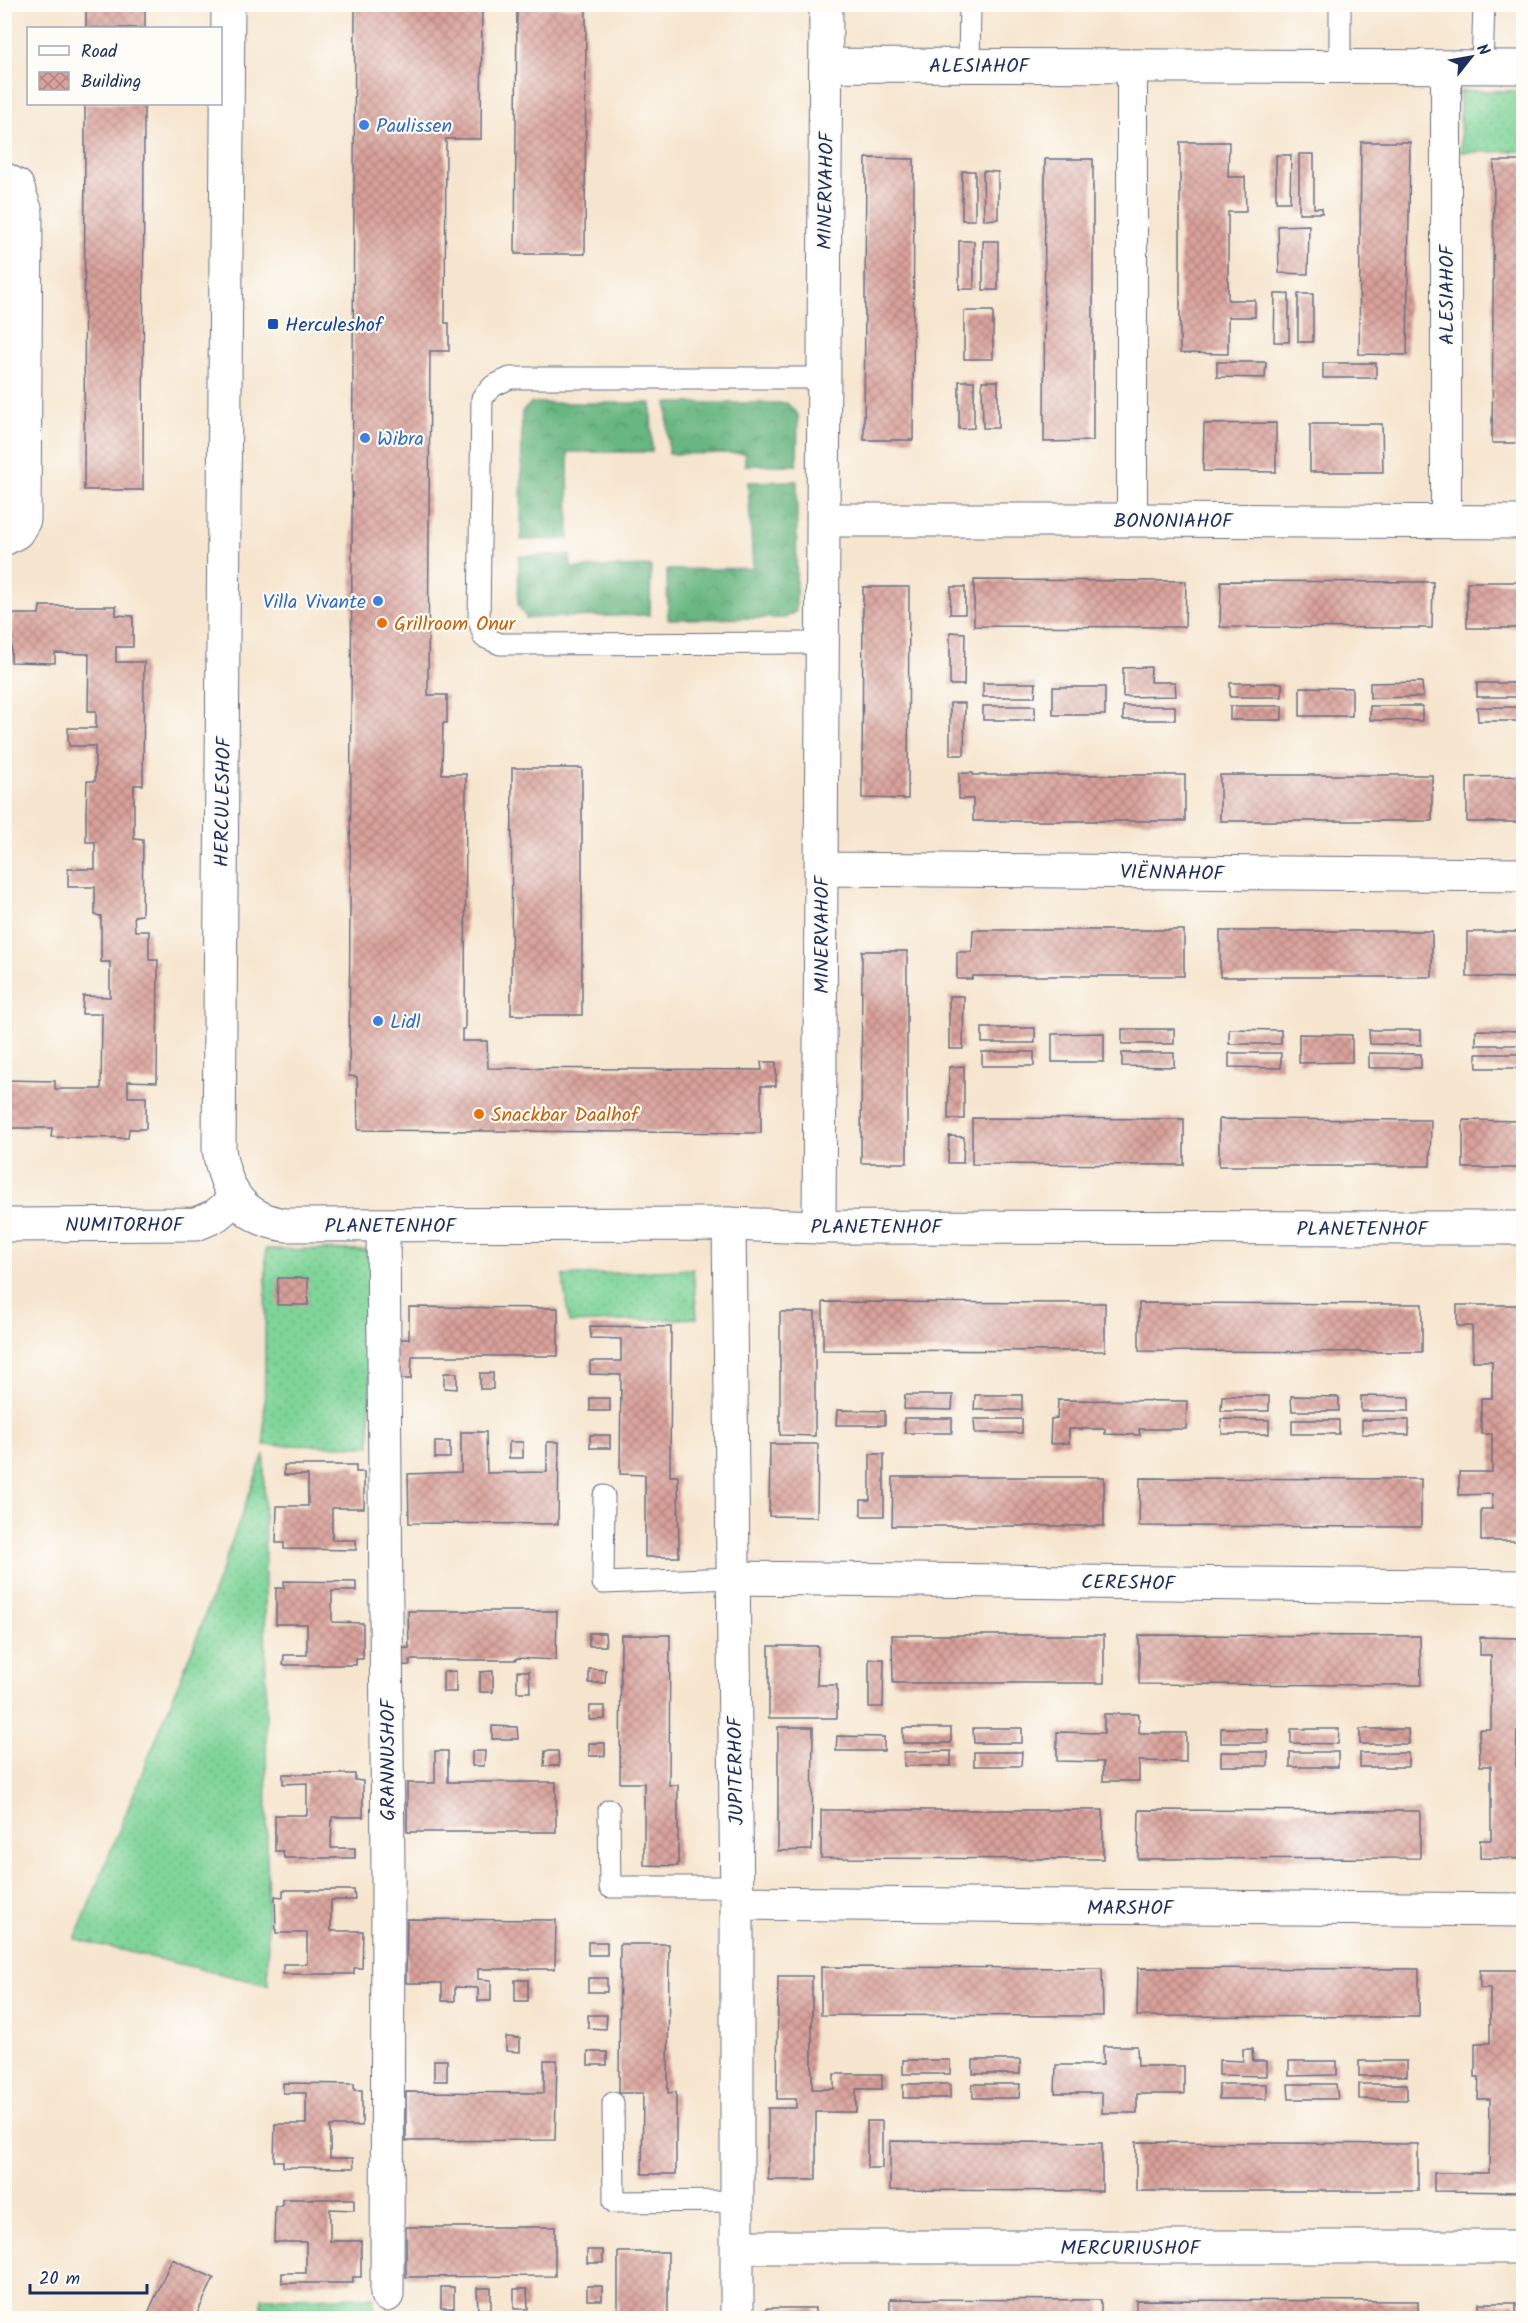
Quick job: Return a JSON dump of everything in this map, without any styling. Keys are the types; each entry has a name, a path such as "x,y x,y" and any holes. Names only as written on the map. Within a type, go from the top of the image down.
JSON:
{"street":[{"name":"HERCULESHOF","path":"228,4 219,1149 225,1177 236,1199"},
{"name":"MINERVAHOF","path":"819,1227 826,4"},
{"name":"ALESIAHOF","path":"826,64 1524,67"},
{"path":"1132,66 1132,520"},
{"name":"ALESIAHOF","path":"1446,67 1446,523"},
{"path":"4,179 17,186 26,212 14,530"},
{"name":"BONONIAHOF","path":"823,520 1524,522"},
{"name":"VIËNNAHOF","path":"821,868 1524,875"},
{"name":"NUMITORHOF","path":"4,1225 196,1224 215,1215 236,1199"},
{"name":"PLANETENHOF","path":"236,1199 259,1218 286,1226 729,1224 819,1227 1524,1228"},
{"name":"JUPITERHOF","path":"729,1224 737,1895 737,2319"},
{"name":"GRANNUSHOF","path":"383,1226 388,1872 387,2295"},
{"name":"CERESHOF","path":"732,1578 1524,1587"},
{"name":"MARSHOF","path":"737,1895 1524,1910"},
{"name":"MERCURIUSHOF","path":"737,2247 1524,2247"}],"lane":[{"path":"969,65 970,4"},
{"path":"1340,4 1340,66"},
{"path":"1482,67 1484,4"},
{"path":"823,378 510,378 494,386 482,398 479,620 484,637 500,644 823,643"},
{"path":"604,1496 603,1583 732,1578"},
{"path":"609,1810 610,1887 737,1895"},
{"path":"613,2103 614,2202 737,2202"}],"green space":[{"path":"1460,91 1523,91 1523,151 1461,152"},
{"path":"531,403 651,403 652,452 568,452 569,539 521,540 522,412"},
{"path":"667,403 787,403 798,415 797,465 745,465 745,453 668,454"},
{"path":"797,481 796,611 785,618 668,619 667,570 753,568 748,482"},
{"path":"570,555 571,568 651,566 650,615 526,618 518,604 519,556"},
{"path":"266,1249 371,1250 370,1446 264,1445"},
{"path":"693,1269 697,1318 569,1323 563,1276"},
{"path":"264,1454 268,1985 75,1939 194,1645"},
{"path":"374,2297 374,2318 262,2318 262,2298"}],"building":[{"path":"86,4 145,4 145,27 86,27"},
{"path":"355,4 482,4 481,139 446,139 445,323 449,323 449,351 430,351 428,695 447,695 447,723 443,723 442,774 466,774 465,1029 462,1029 462,1041 487,1041 488,1068 762,1070 761,1062 776,1062 776,1086 761,1086 761,1133 358,1130 357,1077 349,1076"},
{"path":"517,7 586,7 585,254 515,254"},
{"path":"85,105 144,105 143,490 84,490"},
{"path":"1180,142 1229,142 1228,177 1245,177 1246,212 1228,212 1228,300 1255,300 1255,317 1228,317 1228,354 1180,353"},
{"path":"1361,142 1410,142 1407,355 1359,354"},
{"path":"1299,154 1314,154 1314,208 1322,208 1322,213 1299,213"},
{"path":"1276,155 1291,155 1290,202 1276,202"},
{"path":"866,158 914,159 913,440 864,440"},
{"path":"1045,159 1093,159 1093,441 1044,442"},
{"path":"1494,161 1524,161 1524,443 1492,443"},
{"path":"962,171 975,171 975,220 962,220"},
{"path":"983,171 998,172 998,219 984,220"},
{"path":"1309,225 1308,274 1279,273 1278,226"},
{"path":"959,241 974,241 974,289 959,289"},
{"path":"983,241 998,241 998,290 983,290"},
{"path":"1275,294 1289,294 1289,342 1274,342"},
{"path":"1298,294 1313,294 1313,342 1298,342"},
{"path":"964,311 993,311 993,359 964,359"},
{"path":"1217,362 1266,362 1265,378 1217,377"},
{"path":"1323,363 1376,363 1376,378 1323,378"},
{"path":"959,381 974,381 974,428 959,429"},
{"path":"982,381 998,381 998,428 983,428"},
{"path":"1276,423 1276,472 1203,471 1204,424"},
{"path":"1310,424 1382,424 1383,472 1310,472"},
{"path":"974,580 1186,581 1185,627 974,626"},
{"path":"1221,581 1433,582 1432,628 1220,627"},
{"path":"1467,582 1524,582 1524,628 1467,628"},
{"path":"863,587 909,587 908,799 862,798"},
{"path":"951,587 965,587 965,614 950,614"},
{"path":"40,606 116,606 116,615 133,616 133,647 116,647 116,662 144,662 143,785 134,785 134,839 143,840 142,915 134,916 135,931 149,931 149,960 158,960 157,1082 128,1081 128,1097 146,1097 146,1129 129,1129 128,1138 51,1137 52,1128 4,1128 4,1080 55,1081 55,1089 101,1089 102,1014 82,1014 83,996 110,997 110,962 101,962 101,916 95,915 95,887 68,887 68,869 95,869 95,842 86,842 86,812 87,781 95,781 95,746 69,746 68,738 68,728 96,728 96,711 88,711 89,654 55,653 55,663 11,662 12,614 39,614"},
{"path":"950,632 965,633 964,685 950,685"},
{"path":"1151,667 1150,682 1175,682 1176,696 1123,697 1123,668"},
{"path":"1422,682 1423,697 1370,698 1370,683"},
{"path":"983,683 1036,683 1035,697 983,697"},
{"path":"1230,683 1282,683 1282,697 1230,697"},
{"path":"1477,683 1524,683 1524,697 1477,697"},
{"path":"1053,687 1105,687 1105,715 1053,715"},
{"path":"1300,687 1352,688 1352,716 1300,716"},
{"path":"950,703 965,703 964,755 950,755"},
{"path":"983,706 1035,706 1035,720 983,720"},
{"path":"1123,706 1175,706 1175,720 1123,720"},
{"path":"1230,706 1282,706 1282,720 1230,720"},
{"path":"1370,706 1422,706 1422,721 1370,720"},
{"path":"1477,707 1524,707 1524,721 1478,721"},
{"path":"512,768 582,768 582,1015 511,1015"},
{"path":"959,773 973,773 973,775 1185,775 1185,821 973,821 973,799 959,799"},
{"path":"1220,775 1432,775 1432,821 1220,821"},
{"path":"1524,776 1524,822 1467,822 1467,777"},
{"path":"973,930 1184,930 1184,976 973,976 972,979 957,979 957,952 972,952"},
{"path":"1220,931 1432,931 1432,977 1220,977"},
{"path":"1467,932 1524,932 1524,978 1467,977"},
{"path":"862,951 907,951 907,1163 861,1163"},
{"path":"949,996 964,996 963,1049 949,1049"},
{"path":"982,1028 1035,1028 1035,1043 982,1043"},
{"path":"1122,1029 1174,1029 1174,1044 1122,1044"},
{"path":"1229,1029 1281,1030 1281,1044 1229,1044"},
{"path":"1369,1030 1421,1030 1421,1045 1370,1044"},
{"path":"1476,1030 1524,1031 1524,1045 1476,1045"},
{"path":"1104,1033 1104,1062 1052,1062 1052,1034"},
{"path":"1299,1034 1352,1035 1352,1062 1299,1063"},
{"path":"982,1052 1034,1052 1034,1066 982,1066"},
{"path":"1122,1053 1174,1053 1174,1067 1122,1066"},
{"path":"1229,1053 1281,1053 1281,1068 1229,1067"},
{"path":"1369,1053 1421,1054 1421,1068 1369,1068"},
{"path":"1476,1054 1524,1054 1524,1068 1477,1068"},
{"path":"964,1066 964,1119 948,1119 949,1067"},
{"path":"972,1118 1184,1119 1184,1165 972,1164"},
{"path":"1219,1119 1431,1120 1430,1166 1219,1166"},
{"path":"1463,1120 1524,1121 1524,1168 1463,1168"},
{"path":"949,1136 964,1137 963,1163 948,1163"},
{"path":"278,1278 308,1278 308,1305 277,1305"},
{"path":"823,1302 1105,1303 1105,1351 823,1350"},
{"path":"1139,1303 1422,1304 1422,1352 1139,1351"},
{"path":"1457,1305 1524,1305 1524,1399 1518,1399 1518,1434 1524,1434 1524,1509 1518,1509 1517,1541 1481,1541 1481,1509 1492,1509 1492,1494 1459,1495 1459,1472 1492,1472 1492,1434 1481,1434 1481,1398 1492,1398 1492,1361 1473,1361 1472,1326 1457,1326"},
{"path":"409,1307 558,1308 558,1356 412,1356 411,1379 392,1379 392,1339 409,1339"},
{"path":"780,1312 815,1312 815,1436 780,1435"},
{"path":"590,1326 671,1327 670,1476 678,1476 679,1557 645,1557 645,1475 620,1474 621,1375 590,1374 590,1361 621,1361 621,1339 591,1338"},
{"path":"444,1373 457,1373 457,1389 444,1388"},
{"path":"480,1373 493,1373 493,1389 480,1389"},
{"path":"905,1395 953,1395 952,1410 904,1409"},
{"path":"975,1395 1022,1395 1022,1410 974,1410"},
{"path":"1222,1396 1269,1396 1269,1411 1221,1411"},
{"path":"1291,1396 1339,1397 1339,1411 1292,1411"},
{"path":"1361,1396 1409,1397 1409,1411 1361,1411"},
{"path":"590,1398 610,1398 610,1411 590,1411"},
{"path":"1058,1400 1187,1401 1186,1429 1139,1429 1140,1435 1105,1434 1105,1429 1069,1429 1069,1443 1050,1444 1051,1419 1057,1418"},
{"path":"837,1410 885,1411 885,1425 836,1425"},
{"path":"904,1418 952,1418 952,1433 905,1433"},
{"path":"974,1419 1022,1419 1022,1433 975,1433"},
{"path":"1221,1419 1269,1420 1269,1434 1222,1434"},
{"path":"1292,1420 1339,1420 1339,1434 1292,1434"},
{"path":"1362,1420 1409,1420 1409,1435 1362,1434"},
{"path":"461,1432 486,1432 487,1473 547,1472 547,1442 559,1442 558,1524 409,1523 408,1474 461,1472"},
{"path":"590,1435 610,1435 610,1448 590,1448"},
{"path":"435,1442 450,1442 450,1458 435,1458"},
{"path":"509,1442 523,1442 523,1458 509,1458"},
{"path":"770,1444 818,1444 817,1517 769,1516"},
{"path":"870,1454 884,1454 884,1516 861,1516 861,1500 870,1500"},
{"path":"284,1465 356,1465 356,1472 364,1472 364,1508 332,1508 332,1540 356,1540 356,1550 284,1549 284,1543 276,1543 277,1506 308,1506 308,1475 284,1475"},
{"path":"893,1477 1104,1477 1104,1526 892,1526"},
{"path":"1140,1478 1421,1479 1421,1527 1139,1526"},
{"path":"284,1581 356,1582 356,1591 332,1591 332,1622 363,1623 363,1659 356,1659 356,1665 283,1665 284,1655 307,1655 307,1624 276,1624 276,1588 284,1588"},
{"path":"408,1611 557,1611 556,1660 517,1658 516,1660 410,1660 410,1665 391,1666 391,1649 409,1648"},
{"path":"589,1633 605,1633 606,1646 589,1646"},
{"path":"621,1635 670,1635 669,1785 678,1785 678,1866 644,1865 644,1783 620,1783"},
{"path":"892,1635 1104,1635 1104,1683 893,1683"},
{"path":"1139,1635 1420,1636 1421,1685 1139,1684"},
{"path":"1480,1637 1517,1638 1517,1656 1524,1656 1524,1731 1517,1731 1516,1766 1524,1766 1524,1859 1480,1858 1480,1840 1491,1840 1491,1766 1480,1766 1479,1729 1491,1729 1491,1655 1480,1655"},
{"path":"769,1646 818,1646 817,1685 837,1685 837,1718 769,1718"},
{"path":"869,1659 884,1659 883,1707 869,1707"},
{"path":"589,1669 606,1670 605,1683 589,1683"},
{"path":"456,1671 456,1692 443,1692 443,1672"},
{"path":"493,1671 493,1692 480,1692 480,1672"},
{"path":"517,1671 529,1671 530,1692 517,1692"},
{"path":"590,1706 605,1706 605,1719 589,1720"},
{"path":"1104,1714 1139,1714 1139,1733 1186,1733 1186,1762 1139,1761 1139,1781 1103,1781 1103,1762 1057,1761 1057,1732 1104,1733"},
{"path":"492,1726 517,1727 518,1739 492,1739"},
{"path":"778,1727 813,1727 812,1850 778,1851"},
{"path":"903,1728 951,1728 951,1743 903,1743"},
{"path":"973,1728 1022,1728 1022,1743 974,1743"},
{"path":"1221,1728 1268,1729 1268,1743 1221,1743"},
{"path":"1291,1729 1339,1729 1338,1744 1291,1743"},
{"path":"1360,1729 1408,1729 1409,1744 1360,1744"},
{"path":"837,1736 884,1737 884,1751 836,1751"},
{"path":"589,1743 605,1743 605,1756 589,1756"},
{"path":"435,1751 448,1751 448,1782 556,1782 556,1832 407,1832 407,1783 435,1783"},
{"path":"472,1751 485,1751 484,1766 472,1766"},
{"path":"545,1751 558,1751 559,1766 544,1766"},
{"path":"951,1751 951,1766 904,1766 904,1752"},
{"path":"974,1752 1022,1752 1021,1766 974,1766"},
{"path":"1221,1752 1268,1752 1268,1766 1221,1766"},
{"path":"1290,1752 1338,1752 1338,1767 1290,1767"},
{"path":"1360,1753 1408,1753 1408,1767 1360,1767"},
{"path":"283,1774 355,1774 355,1780 363,1781 363,1817 332,1817 331,1848 355,1848 355,1858 284,1858 283,1851 275,1851 275,1815 307,1815 307,1783 283,1784"},
{"path":"821,1810 1103,1810 1103,1859 821,1858"},
{"path":"1139,1810 1420,1811 1420,1858 1138,1859"},
{"path":"283,1890 354,1890 355,1900 331,1900 331,1931 363,1931 362,1968 354,1968 354,1974 283,1974 283,1964 307,1964 307,1933 276,1933 275,1896 283,1897"},
{"path":"407,1919 556,1920 555,1969 478,1969 478,1979 491,1980 491,2001 478,2001 478,1988 455,1987 455,2001 442,2001 442,1983 406,1983"},
{"path":"588,1942 607,1942 607,1955 588,1955"},
{"path":"620,1944 669,1944 668,2093 676,2092 676,2174 642,2174 643,2093 619,2093"},
{"path":"821,1967 1102,1968 1103,2016 821,2015"},
{"path":"1138,1968 1419,1969 1419,2017 1137,2016"},
{"path":"1480,1970 1517,1970 1517,1988 1524,1988 1524,2192 1434,2191 1434,2173 1489,2173 1490,2099 1478,2099 1479,2077 1475,2077 1475,2043 1490,2043 1490,1988 1480,1988"},
{"path":"778,1976 812,1976 812,2089 834,2089 834,2074 882,2074 882,2089 856,2089 856,2112 816,2112 816,2180 768,2180 768,2108 796,2108 796,2099 777,2099"},
{"path":"588,1978 607,1978 607,1992 588,1992"},
{"path":"515,1980 528,1980 528,2001 515,2001"},
{"path":"588,2015 607,2015 606,2029 588,2028"},
{"path":"506,2037 520,2038 520,2052 506,2051"},
{"path":"1103,2046 1137,2046 1138,2066 1184,2066 1184,2094 1137,2094 1137,2113 1102,2113 1102,2093 1055,2093 1056,2065 1103,2065"},
{"path":"1243,2049 1252,2049 1253,2061 1267,2061 1267,2076 1219,2075 1219,2060 1243,2061"},
{"path":"588,2052 607,2052 607,2065 588,2065"},
{"path":"434,2060 447,2060 447,2081 434,2081"},
{"path":"544,2060 557,2060 555,2140 406,2141 406,2092 544,2093"},
{"path":"903,2060 950,2060 950,2074 903,2074"},
{"path":"973,2060 1020,2060 1020,2074 973,2074"},
{"path":"1289,2061 1337,2061 1337,2075 1289,2076"},
{"path":"1359,2061 1407,2061 1407,2076 1359,2076"},
{"path":"283,2083 354,2084 354,2090 362,2090 362,2126 330,2126 330,2158 353,2158 354,2168 283,2167 283,2161 274,2161 275,2124 306,2124 306,2093 283,2093"},
{"path":"903,2084 950,2084 950,2098 903,2098"},
{"path":"972,2084 1020,2084 1019,2098 973,2098"},
{"path":"1219,2084 1267,2084 1267,2099 1219,2099"},
{"path":"1288,2084 1336,2084 1338,2099 1289,2099"},
{"path":"1359,2084 1407,2084 1407,2100 1359,2099"},
{"path":"867,2121 882,2121 882,2168 867,2168"},
{"path":"890,2141 1102,2143 1102,2191 890,2190"},
{"path":"1136,2142 1418,2144 1418,2191 1136,2191"},
{"path":"282,2199 354,2199 354,2210 330,2209 330,2241 361,2241 361,2277 353,2277 353,2283 282,2283 282,2273 306,2273 306,2242 274,2242 275,2206 282,2206"},
{"path":"406,2227 555,2227 555,2276 406,2277"},
{"path":"587,2250 603,2250 603,2263 587,2263"},
{"path":"618,2252 668,2252 668,2318 618,2318"},
{"path":"172,2259 214,2278 195,2318 160,2318 148,2313"},
{"path":"587,2286 602,2286 602,2300 587,2300"},
{"path":"441,2287 454,2287 454,2308 441,2308"},
{"path":"477,2288 491,2288 491,2309 478,2309"},
{"path":"514,2289 527,2289 528,2309 514,2309"},
{"path":"890,2299 1101,2300 1101,2318 890,2318"},
{"path":"1136,2300 1418,2301 1418,2318 1136,2318"},
{"path":"1479,2303 1516,2303 1516,2318 1479,2318"},
{"path":"767,2308 815,2308 815,2318 767,2318"}],"place":[{"name":"Paulissen","path":"364,125"},
{"name":"Herculeshof","path":"273,324"},
{"name":"Wibra","path":"365,438"},
{"name":"Villa Vivante","path":"378,601"},
{"name":"Grillroom Onur","path":"382,623"},
{"name":"Lidl","path":"378,1021"},
{"name":"Snackbar Daalhof","path":"479,1114"}]}
